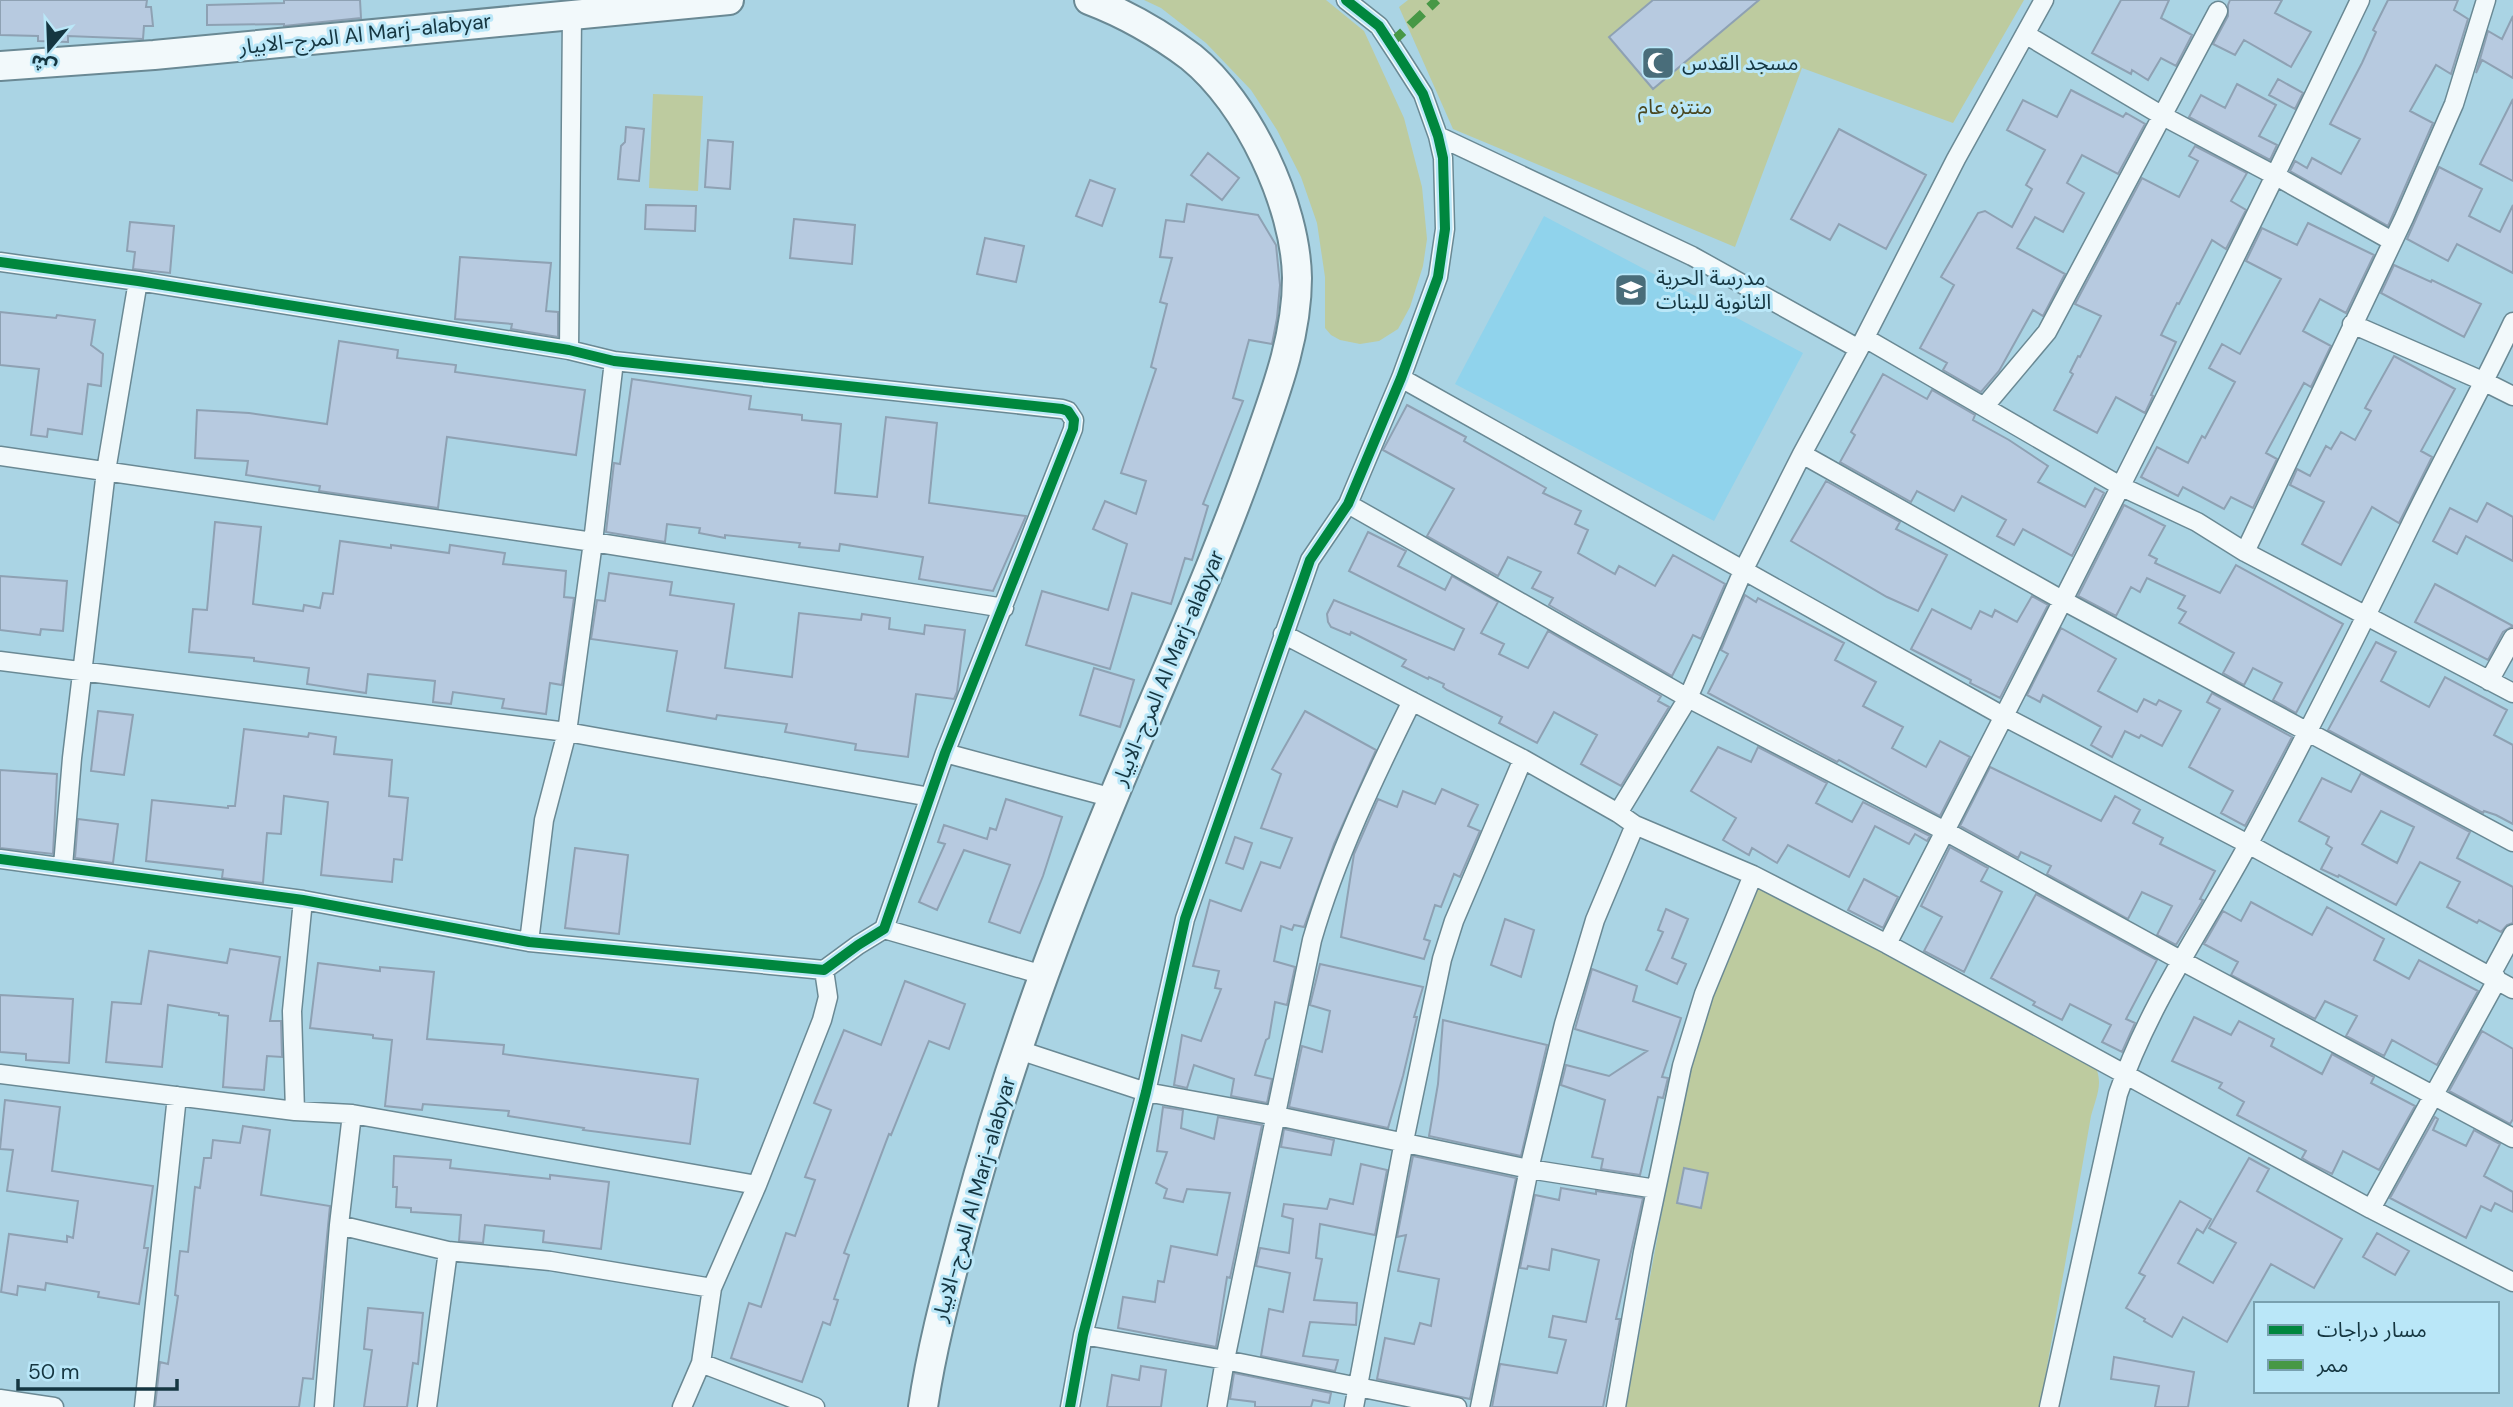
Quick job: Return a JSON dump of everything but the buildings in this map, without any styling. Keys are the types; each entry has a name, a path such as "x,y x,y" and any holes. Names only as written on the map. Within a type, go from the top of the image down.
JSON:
{"main road":[{"name":"المرج-الابيار Al Marj-alabyar","path":"0,66 154,55 729,0"},
{"name":"المرج-الابيار Al Marj-alabyar","path":"923,1407 937,1332 957,1254 1016,1049 1113,798 1235,507 1280,378 1293,328 1297,279 1289,230 1273,176 1241,117 1216,82 1193,59 1132,18 1088,0"}],"street":[{"path":"1070,1407 1083,1335 1146,1093 1185,919 1310,560 1348,504 1401,378 1438,277 1445,229 1443,158 1438,136 1423,94 1379,26 1346,0"},
{"path":"1618,813 1688,698 1743,571 1802,454 1862,344 1956,159 2044,0"},
{"path":"1887,944 2122,487 2360,0"},
{"path":"2245,552 2455,104 2486,0"},
{"path":"1984,407 2047,332 2218,11"},
{"path":"569,350 572,14"},
{"path":"2025,34 2161,116 2392,241"},
{"path":"1438,136 1692,256 1984,407 2122,487 2197,522 2245,552 2513,693"},
{"path":"0,262 138,281 569,350 614,361 1068,411 1073,420 1073,429 945,753 884,929 824,970 529,942 303,900 0,859"},
{"path":"63,866 82,670 106,471 138,281"},
{"path":"2049,1407 2124,1074 2180,960 2249,844 2307,733 2513,322"},
{"path":"2352,324 2513,396"},
{"path":"529,942 544,820 567,732 614,361"},
{"path":"1401,378 2003,716 2249,844 2505,984"},
{"path":"1802,454 2062,600 2513,842"},
{"path":"0,456 593,542 1004,608"},
{"path":"1348,504 1688,698 1945,831 2513,1138"},
{"path":"1283,634 1523,759 1635,825 1754,875 1887,944 2371,1209 2513,1282"},
{"path":"2489,681 2513,638"},
{"path":"0,661 567,732 930,797"},
{"path":"1217,1407 1318,920 1371,784 1412,701"},
{"path":"945,753 1113,798"},
{"path":"1354,1407 1442,959 1454,921 1523,759"},
{"path":"1480,1407 1529,1169 1564,1024 1595,919 1635,825"},
{"path":"1616,1407 1656,1189 1682,1066 1703,994 1754,875"},
{"path":"295,1111 292,1012 303,900"},
{"path":"884,929 1043,975"},
{"path":"2505,984 2493,971 2513,934"},
{"path":"682,1407 701,1363 712,1288 757,1185 822,1020 828,997 824,970"},
{"path":"2371,1209 2433,1093 2505,984"},
{"path":"1016,1049 1146,1093 1277,1116 1529,1169 1656,1189"},
{"path":"0,1074 295,1111 352,1114 757,1185"},
{"path":"144,1407 177,1096"},
{"path":"324,1407 339,1225 352,1114"},
{"path":"339,1225 448,1251 550,1261 712,1288"},
{"path":"427,1407 448,1251"},
{"path":"1083,1335 1225,1360 1457,1407"},
{"path":"701,1363 815,1407"},
{"path":"0,1399 54,1407"}],"shaded area":[{"path":"1544,216 1803,353 1714,521 1455,384"}],"green space":[{"path":"1144,0 1326,0 1364,31 1404,118 1422,187 1427,239 1423,266 1410,307 1398,329 1379,341 1360,344 1340,340 1325,328 1325,277 1317,223 1301,177 1277,130 1251,90 1206,43 1161,8"},
{"name":"منتزه عام","path":"1408,0 2024,0 1953,123 1802,68 1735,247 1453,129 1399,7"},
{"path":"653,94 703,96 698,191 649,188"},
{"path":"1762,885 2092,1060 2098,1075 2099,1088 2091,1116 2040,1407 1626,1407 1686,1082 1713,983 1754,887"}],"marked path":[{"path":"1390,44 1437,0"}],"cycle path":[{"path":"1070,1407 1083,1335 1146,1092 1185,919 1310,560 1348,504 1401,378 1438,277 1445,229 1443,158 1438,136 1423,94 1379,26 1346,0"},
{"path":"0,262 138,281 569,350 614,361 1062,409 1068,411 1074,420 1073,429 945,753 884,929 824,970 529,942 303,900 0,859"}],"place":[{"name":"مسجد القدس","path":"1658,63"},
{"name":"مدرسة الحرية الثانوية للبنات","path":"1631,290"}]}
